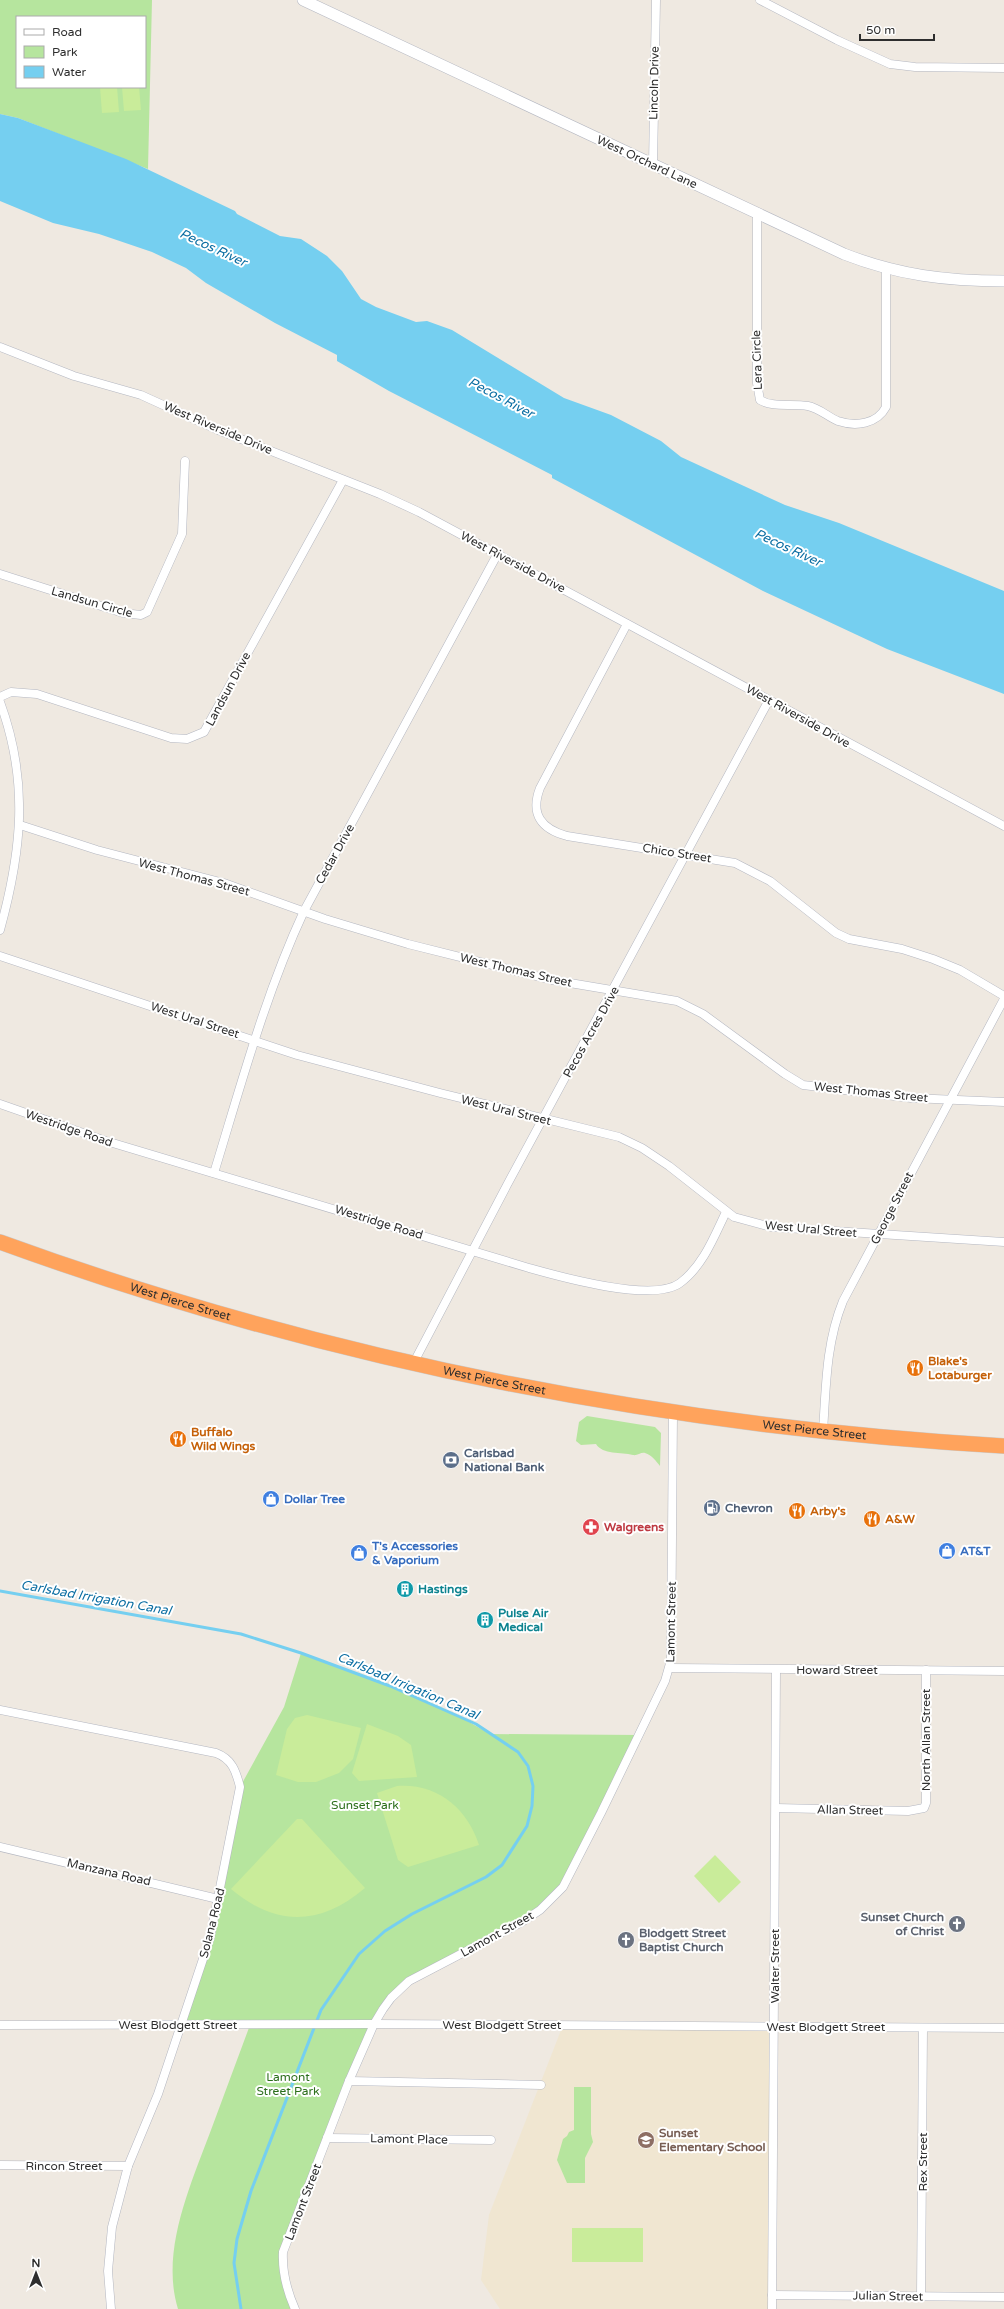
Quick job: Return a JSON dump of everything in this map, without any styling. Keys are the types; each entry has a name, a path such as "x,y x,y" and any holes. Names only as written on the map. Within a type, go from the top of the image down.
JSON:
{"highway":[{"name":"West Pierce Street","path":"0,1242 161,1296 413,1364 519,1387 673,1413 823,1432 1004,1446"}],"street":[{"name":"West Orchard Lane","path":"303,0 844,254 886,269 940,279 1004,281"},
{"name":"Lincoln Drive","path":"653,165 656,0"},
{"path":"760,0 838,40 890,64 915,67 1004,68"},
{"name":"Lera Circle","path":"757,212 757,383 760,400 767,404 810,406 839,422 873,422 882,413 886,407 886,269"},
{"name":"West Riverside Drive","path":"0,347 74,376 141,395 218,430 419,512 498,553 627,624 1004,826"},
{"name":"Landsun Circle","path":"0,574 123,614 141,615 147,612 182,534 185,461"},
{"name":"Landsun Drive","path":"0,697 11,692 37,694 171,738 187,739 204,732 343,480"},
{"name":"Cedar Drive","path":"214,1173 275,976 304,911 498,553"},
{"name":"Chico Street","path":"627,624 543,782 536,798 536,810 544,825 556,833 726,861 752,870 770,881 836,933 849,939 902,949 933,959 960,970 1004,996"},
{"name":"Pecos Acres Drive","path":"413,1364 472,1250 769,700"},
{"path":"0,702 9,728 16,758 20,799 20,825 10,890 0,930"},
{"name":"West Thomas Street","path":"20,825 97,850 224,882 359,931 517,972 667,998 687,1005 724,1028 785,1074 803,1085 911,1098 1004,1102"},
{"name":"West Ural Street","path":"0,956 297,1055 632,1142 669,1166 726,1212 744,1222 771,1227 1004,1242"},
{"name":"George Street","path":"823,1432 829,1350 834,1323 878,1234 1004,999"},
{"name":"Westridge Road","path":"0,1104 106,1141 562,1277 642,1291 664,1291 680,1283 697,1266 726,1212"},
{"name":"Lamont Street","path":"295,2309 285,2282 282,2263 283,2252 349,2081 374,2024 391,1998 409,1981 522,1922 540,1910 562,1887 638,1740 670,1668 673,1413"},
{"name":"Howard Street","path":"670,1668 1004,1671"},
{"name":"Walter Street","path":"772,2309 776,1670"},
{"name":"North Allan Street","path":"924,1808 926,1803 926,1670"},
{"name":"Solana Road","path":"0,1710 103,1730 226,1757 237,1774 240,1787 218,1899 205,1954 179,2024 158,2094 128,2166 112,2227 109,2246 108,2271 111,2309"},
{"name":"Allan Street","path":"776,1808 908,1811 924,1808"},
{"name":"Manzana Road","path":"0,1847 218,1899"},
{"name":"West Blodgett Street","path":"0,2025 374,2024 1004,2028"},
{"name":"Rex Street","path":"921,2297 923,2028"},
{"path":"349,2081 541,2085"},
{"name":"Lamont Place","path":"327,2138 491,2140"},
{"name":"Rincon Street","path":"0,2165 128,2166"},
{"name":"Julian Street","path":"772,2295 1004,2297"}],"shaded area":[{"name":"Sunset Elementary School","path":"563,2025 774,2027 772,2309 500,2309 481,2280 489,2215"}],"green space":[{"path":"0,0 152,0 148,169 18,118 0,114"},
{"path":"100,88 117,88 119,112 102,113"},
{"path":"122,88 139,88 141,110 124,111"},
{"path":"587,1416 655,1427 661,1433 660,1466 652,1457 645,1453 634,1455 608,1452 599,1448 596,1444 581,1445 576,1441 579,1422"},
{"path":"301,1653 390,1686 457,1715 490,1734 640,1735 572,1871 540,1910 409,1981 374,2024 283,2252 295,2309 178,2309 173,2287 173,2264 175,2241 180,2218 187,2195 250,2025 179,2024 205,1954 240,1787 284,1707"},
{"path":"307,1715 361,1728 353,1759 339,1773 316,1782 298,1782 276,1775 287,1729 295,1718"},
{"path":"367,1724 398,1736 411,1745 417,1777 359,1781 352,1773"},
{"path":"397,1786 412,1786 425,1789 448,1800 467,1820 479,1845 408,1867 398,1860 377,1793"},
{"path":"297,1819 302,1819 365,1888 348,1901 331,1910 315,1915 298,1917 281,1915 265,1910 248,1901 231,1889"},
{"path":"715,1855 741,1882 719,1903 694,1876"},
{"path":"574,2087 591,2087 591,2134 593,2142 585,2158 585,2183 567,2183 557,2160 563,2139 569,2132 574,2130"},
{"path":"572,2228 643,2228 643,2262 572,2262"}],"water":[{"name":"Pecos River","path":"0,114 18,118 126,159 235,211 237,214 280,236 301,239 327,256 342,271 361,299 376,307 416,322 427,321 452,330 564,398 611,415 661,441 681,457 785,505 839,523 1004,591 1004,694 887,649 763,591 552,478 552,475 389,391 337,361 337,355 275,323 206,283 186,268 152,252 99,234 53,223 0,201"}],"waterway":[{"name":"Carlsbad Irrigation Canal","path":"0,1591 241,1634 301,1653 390,1686 476,1724 518,1752 528,1766 533,1786 532,1806 527,1826 502,1865 486,1877 412,1914 385,1931 359,1954 321,2010 251,2191 237,2239 234,2263 241,2309"}],"place":[{"name":"Blake's Lotaburger","path":"915,1368"},
{"name":"Buffalo Wild Wings","path":"178,1439"},
{"name":"Carlsbad National Bank","path":"451,1460"},
{"name":"Dollar Tree","path":"271,1499"},
{"name":"Chevron","path":"712,1508"},
{"name":"Arby's","path":"797,1511"},
{"name":"A&W","path":"872,1519"},
{"name":"Walgreens","path":"591,1527"},
{"name":"AT&T","path":"947,1551"},
{"name":"T's Accessories & Vaporium","path":"359,1553"},
{"name":"Hastings","path":"405,1589"},
{"name":"Pulse Air Medical","path":"485,1620"},
{"name":"Sunset Church of Christ","path":"957,1924"},
{"name":"Blodgett Street Baptist Church","path":"626,1940"},
{"name":"Sunset Elementary School","path":"646,2140"}],"park label":[{"name":"Sunset Park","path":"365,1805"},
{"name":"Lamont Street Park","path":"288,2084"}]}
